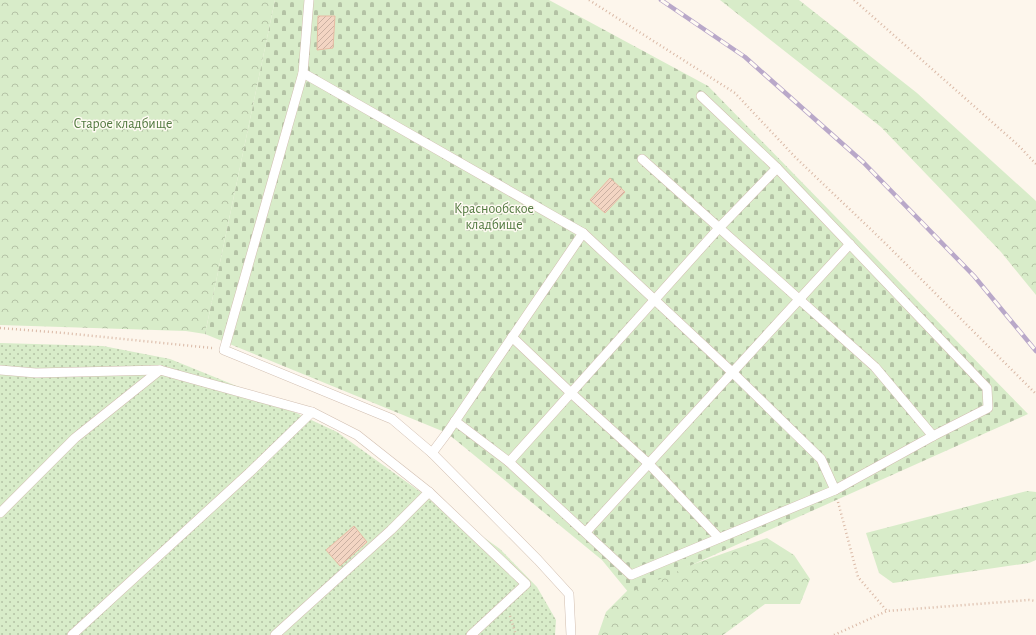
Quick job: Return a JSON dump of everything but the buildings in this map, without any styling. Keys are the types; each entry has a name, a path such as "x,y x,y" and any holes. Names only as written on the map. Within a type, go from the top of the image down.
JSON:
{"lane":[{"path":"310,0 303,72 224,350 392,419 432,453 538,560 568,594 570,635"},
{"path":"303,72 583,233 732,373 821,460 835,490"},
{"path":"455,421 509,462 631,575 835,490 988,408 987,388 777,168 701,96"},
{"path":"642,159 875,367 934,436"},
{"path":"509,462 719,228 777,168"},
{"path":"432,453 583,233"},
{"path":"586,532 850,244"},
{"path":"512,337 649,464 719,538"},
{"path":"0,370 36,373 160,370 312,412 357,435 429,492 526,584 471,635"},
{"path":"0,513 75,438 160,370"},
{"path":"72,635 243,478 312,412"},
{"path":"275,635 391,530 429,492"}],"path":[{"path":"589,0 735,93 796,158 884,242 1036,394"},
{"path":"854,0 1018,145 1036,164"},
{"path":"0,328 64,332 224,350"},
{"path":"835,490 858,577 887,611"},
{"path":"834,635 887,611 1029,600 1036,601"},
{"path":"505,604 514,625 516,635"}],"green space":[{"name":"Старое кладбище","path":"0,0 275,0 205,334 186,331 0,325"},
{"name":"Краснообское кладбище","path":"275,0 549,0 708,86 1028,414 629,593 602,560 447,433 205,334"},
{"path":"720,0 799,0 917,93 1036,201 1036,295 1001,252 881,127"},
{"path":"0,343 103,346 170,359 249,391 337,432 500,549 537,587 556,620 555,635 0,635"},
{"path":"1027,491 1036,492 1036,560 1029,563 893,583 879,573 866,533"},
{"path":"767,538 794,555 810,579 800,604 765,604 723,635 598,635 606,612 632,586"}],"railway":[{"path":"661,0 745,57 863,162 974,276 1036,351"}]}
